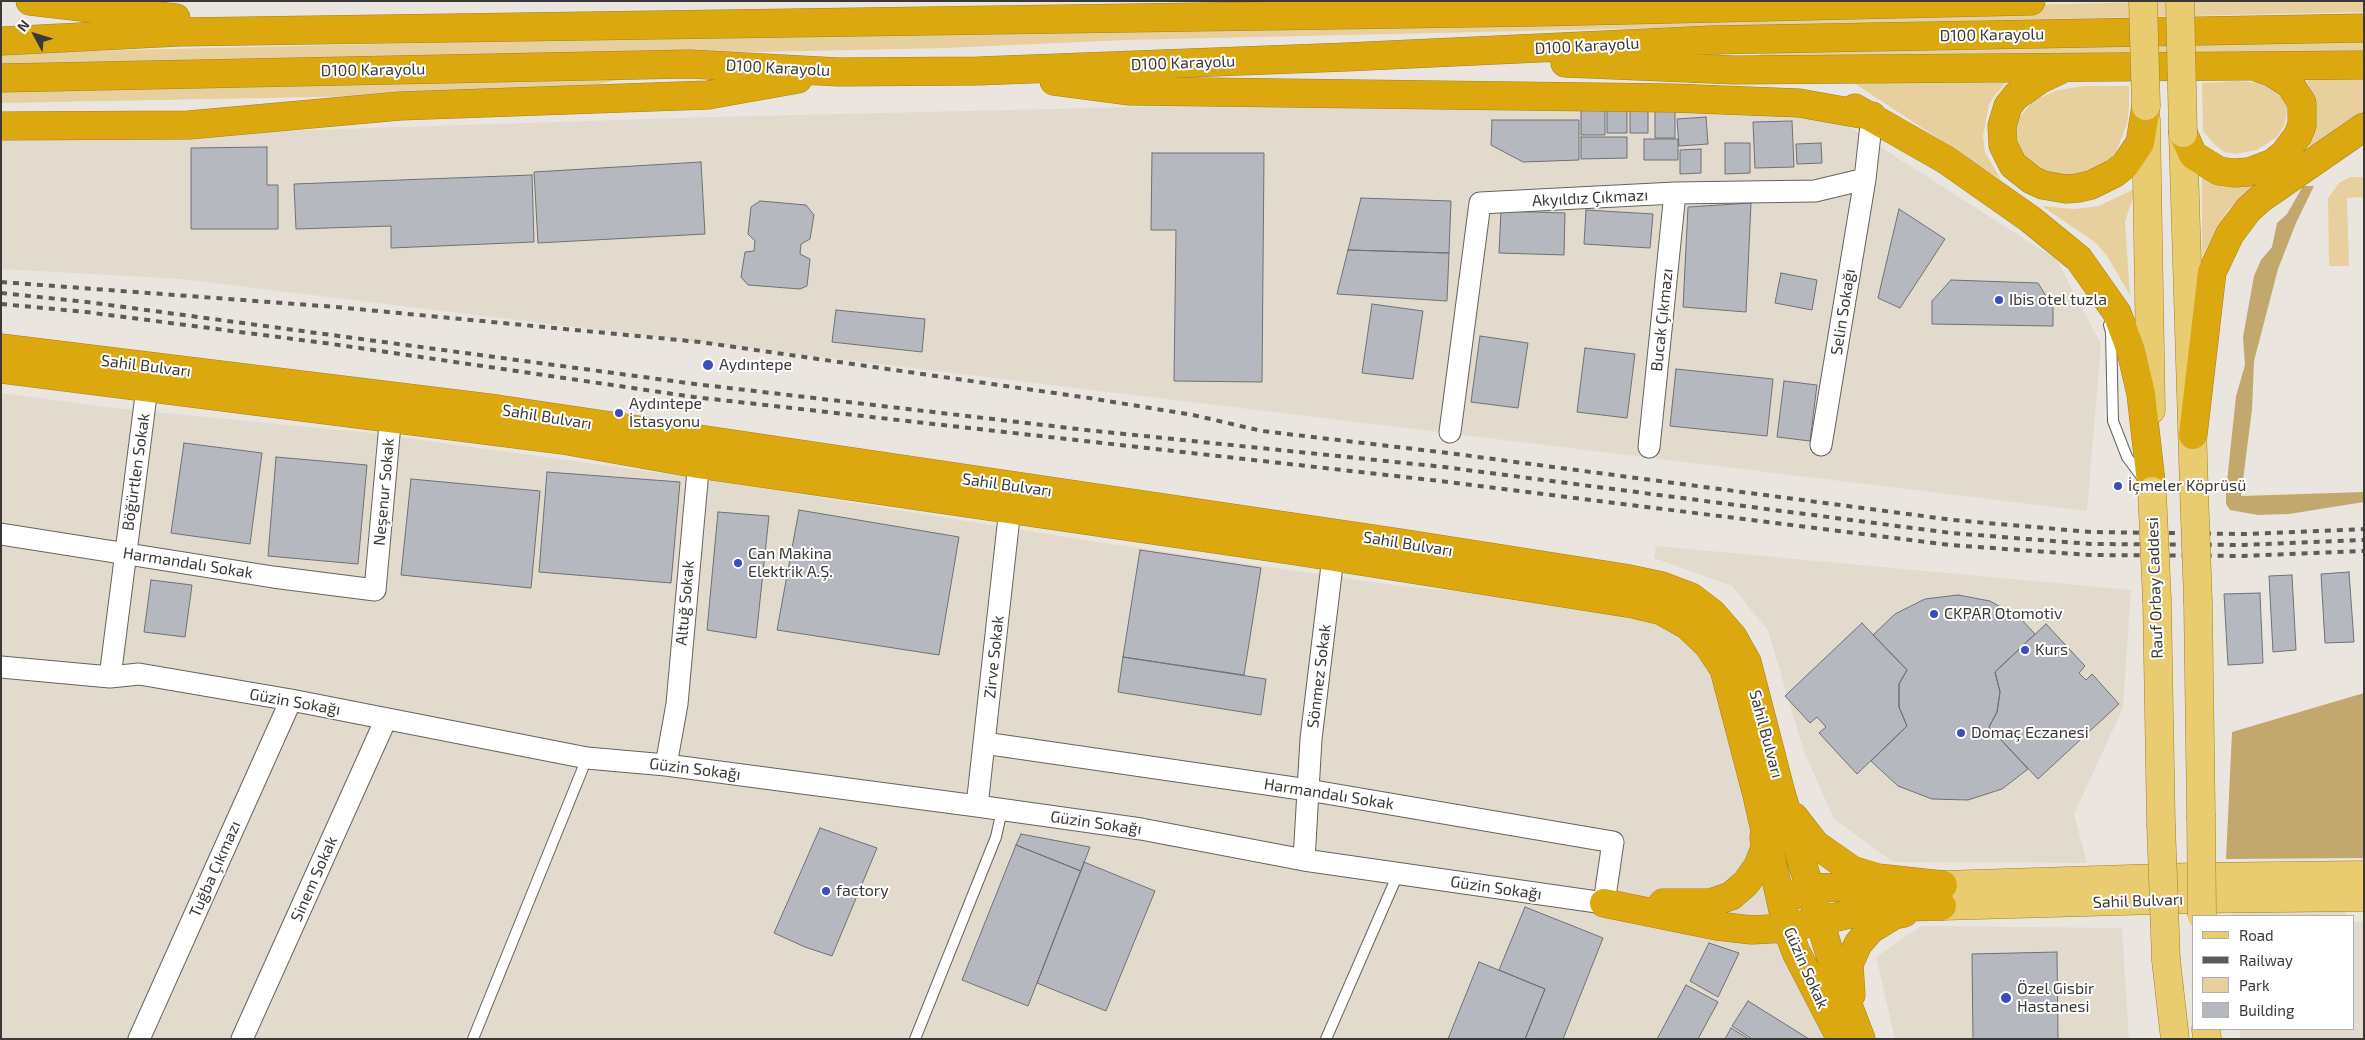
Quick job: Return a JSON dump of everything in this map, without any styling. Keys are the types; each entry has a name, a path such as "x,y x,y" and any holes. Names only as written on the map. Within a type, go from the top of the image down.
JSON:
{"highway":[{"path":"30,1 146,16 367,30"},
{"path":"808,23 1005,1"},
{"name":"D100 Karayolu","path":"1,42 179,32 1538,12 2031,1"},
{"name":"D100 Karayolu","path":"1,78 689,64 838,72 978,71 1346,57 1711,40 2364,28"},
{"path":"1346,57 1735,70 2364,65"},
{"path":"2067,67 2025,88 2016,96 2004,116 2001,136 2007,155 2013,165 2032,180 2043,185 2066,189 2091,185 2115,174 2125,165 2140,143 2146,106"},
{"path":"2183,133 2193,155 2219,170 2234,173 2249,172 2273,164 2284,154 2298,135 2302,125 2302,103 2298,94 2290,84 2271,72 2261,68 2240,67"},
{"path":"1735,70 1824,94 1872,116 1946,160 2030,219 2079,260 2118,313 2131,351 2141,394 2152,491"},
{"path":"978,71 1130,91 1692,99 1799,103 1872,116"},
{"path":"1,126 189,125 400,106 708,95 838,72"},
{"path":"2193,435 2212,272 2230,234 2248,210 2260,199 2364,127"},
{"name":"Sahil Bulvarı","path":"1,348 148,377"},
{"name":"Sahil Bulvarı","path":"1,369 148,377 391,406 563,440 699,452 1388,541 1624,578 1662,586 1690,597 1712,613 1733,637 1747,662 1781,794 1810,888 1942,896"},
{"name":"Sahil Bulvarı","path":"699,452 1010,508 1662,610 1687,624 1708,645 1724,668 1779,894"},
{"path":"1781,794 1803,831 1831,857 1852,870 1942,896"},
{"path":"1604,903 1710,903 1732,896 1746,883 1758,866 1765,848 1762,821"},
{"path":"1787,928 1786,908 1791,898 1810,888 1835,970 1861,1039"},
{"name":"Güzin Sokak","path":"1779,894 1787,928 1796,952 1841,1039"},
{"path":"1861,1039 1850,987 1849,964 1858,944 1870,930 1894,915 1942,896"},
{"name":"Sahil Bulvarı","path":"1604,903 1717,926 1752,930 1787,928 1942,896"}],"main road":[{"path":"2144,1 2146,106"},
{"path":"2180,1 2198,602 2202,915"},
{"name":"Rauf Orbay Caddesi","path":"2146,106 2152,491 2157,601 2161,824 2166,960 2175,1039"},
{"name":"Sahil Bulvarı","path":"1942,896 2193,877 2364,875"},
{"name":"Sahil Bulvarı","path":"1942,896 2364,897"}],"street":[{"path":"1865,179 1872,116"},
{"name":"Akyıldız Çıkmazı","path":"1450,432 1480,203 1675,194 1815,191 1865,179"},
{"name":"Selin Sokağı","path":"1821,445 1865,179"},
{"name":"Bucak Çıkmazı","path":"1648,447 1675,194"},
{"name":"Böğürtlen Sokak","path":"110,677 148,377"},
{"name":"Neşenur Sokak","path":"375,590 391,406"},
{"name":"Altuğ Sokak","path":"666,765 677,704 699,452"},
{"name":"Zirve Sokak","path":"977,806 1010,508"},
{"name":"Harmandalı Sokak","path":"1,534 273,577 375,590"},
{"path":"1332,557 1336,548 1352,539 1388,541"},
{"name":"Sönmez Sokak","path":"1304,860 1312,739 1332,557"},
{"name":"Güzin Sokağı","path":"1,667 110,677 139,674 291,700 587,758 666,765 1141,829 1304,860 1604,903"},
{"name":"Tuğba Çıkmazı","path":"140,1039 291,700"},
{"name":"Sinem Sokak","path":"242,1039 386,719"},
{"name":"Harmandalı Sokak","path":"984,743 1308,790 1613,842 1604,903"}],"lane":[{"path":"474,1039 587,758"},
{"path":"916,1039 996,837 1002,810"},
{"path":"1326,1039 1398,874"}],"shaded area":[{"path":"1475,99 1835,118 2056,259 2101,344 2087,511 180,279 1,269 1,140 710,117"},
{"path":"2303,186 2314,186 2296,223 2278,269 2254,361 2252,409 2241,496 2364,492 2364,502 2289,514 2258,515 2230,510 2226,504 2226,491 2236,396 2245,365 2243,337 2254,276 2261,260 2272,247 2277,223 2287,214"},
{"path":"1,393 114,408 371,433 711,480 1104,543 1400,586 1684,612 1722,649 1760,828 1836,1039 1,1039"},
{"path":"1656,546 2131,590 2123,708 2074,814 2087,863 1893,862 1834,819 1804,752 1768,631 1732,586 1654,558"},
{"path":"2364,693 2363,858 2226,859 2232,732"},
{"path":"2345,906 2346,915 2232,915 2231,910"},
{"path":"2364,921 2364,1039 2240,1039 2239,1030 2355,1030 2355,922"},
{"name":"Özel Gisbir Hastanesi","path":"1921,926 2122,928 2129,1039 1895,1039 1876,957"}],"green space":[{"path":"2192,1 2364,1 2364,12 1126,40 946,48 1,68 1,53"},
{"path":"2364,41 2364,52 1753,61 1761,53"},
{"path":"2364,71 2364,113 2299,155 2314,122 2316,110 2304,72"},
{"path":"644,75 588,86 422,95 1,103 1,88"},
{"path":"2009,79 1994,96 1989,105 1983,136 1985,152 2001,180 1854,83"},
{"path":"2238,81 2262,83 2272,86 2285,97 2288,106 2284,126 2277,137 2257,150 2236,154 2224,152 2203,131 2202,83"},
{"path":"2084,86 2129,86 2127,124 2116,152 2109,160 2086,173 2062,175 2041,169 2026,158 2018,146 2017,127 2020,117 2033,101 2058,90"},
{"path":"2202,176 2261,181 2228,210 2202,256"},
{"path":"2350,177 2364,177 2364,197 2347,198 2349,266 2329,266 2328,198 2339,183"},
{"path":"2136,188 2125,222 2130,295 2107,256 2096,243 2042,206 2074,209 2099,206"}],"building":[{"path":"1607,109 1627,109 1627,133 1607,133"},
{"path":"1581,110 1605,110 1605,135 1581,135"},
{"path":"1630,111 1648,111 1648,133 1630,133"},
{"path":"1655,111 1675,111 1675,138 1655,138"},
{"path":"1706,117 1708,144 1679,146 1677,119"},
{"path":"1492,120 1579,120 1579,160 1523,162 1491,145"},
{"path":"1792,121 1794,167 1755,168 1753,122"},
{"path":"1581,137 1627,137 1627,158 1581,159"},
{"path":"1644,139 1678,139 1678,160 1644,160"},
{"path":"1725,143 1750,143 1750,173 1725,174"},
{"path":"1821,143 1822,163 1797,164 1796,144"},
{"path":"267,147 267,185 278,185 278,229 191,229 191,148"},
{"path":"1701,149 1701,173 1680,174 1680,150"},
{"path":"1152,153 1264,153 1262,382 1174,381 1176,230 1151,230"},
{"path":"701,162 705,234 538,243 534,172"},
{"path":"532,175 534,242 391,248 391,226 296,229 294,184"},
{"path":"1361,198 1451,201 1449,253 1348,250"},
{"path":"760,201 806,205 814,215 810,239 801,244 800,254 810,259 807,286 800,289 748,285 741,277 745,252 754,251 755,241 748,234 751,207"},
{"path":"1751,203 1746,312 1683,307 1688,207"},
{"path":"1899,209 1945,239 1900,308 1878,298"},
{"path":"1586,210 1653,214 1650,248 1584,244"},
{"path":"1501,211 1565,213 1564,255 1499,253"},
{"path":"1348,250 1449,253 1447,301 1337,294"},
{"path":"1781,273 1817,280 1812,310 1775,303"},
{"path":"1951,280 2038,283 2053,307 2053,326 1932,324 1932,301"},
{"path":"1372,304 1423,311 1413,379 1362,373"},
{"path":"836,310 925,319 922,352 832,342"},
{"path":"1480,336 1528,343 1518,408 1471,402"},
{"path":"1585,348 1635,354 1627,418 1577,412"},
{"path":"1676,369 1773,379 1767,436 1670,426"},
{"path":"1784,381 1817,385 1810,441 1777,437"},
{"path":"184,443 262,453 250,544 171,533"},
{"path":"276,457 367,465 358,564 268,556"},
{"path":"547,472 680,482 671,583 539,572"},
{"path":"411,479 540,491 531,588 401,575"},
{"path":"799,510 959,537 939,655 777,630"},
{"name":"Can Makina Elektrik A.Ş.","path":"718,512 769,516 756,638 707,630"},
{"path":"1140,550 1261,568 1244,675 1123,657"},
{"path":"2349,572 2354,642 2325,643 2321,574"},
{"path":"2292,575 2296,650 2273,652 2269,576"},
{"path":"151,580 192,585 185,637 144,632"},
{"path":"2260,593 2263,663 2228,665 2224,594"},
{"path":"1958,595 1990,601 2020,618 2035,634 1995,672 2000,692 1997,712 1989,727 2028,769 2002,789 1968,800 1932,799 1898,786 1871,761 1907,726 1899,707 1899,684 1907,670 1873,635 1895,614 1925,599"},
{"path":"1862,623 1907,670 1899,684 1899,707 1907,726 1857,774 1819,733 1826,727 1817,717 1810,723 1785,696"},
{"path":"2046,624 2085,666 2079,673 2086,680 2092,674 2119,704 2038,779 1989,727 1997,712 2000,692 1995,672"},
{"path":"1123,657 1266,679 1261,715 1118,692"},
{"name":"factory","path":"820,828 877,848 832,956 805,947 774,933"},
{"path":"1021,834 1090,847 1081,871 1016,845"},
{"path":"1016,845 1081,871 1028,1006 962,980"},
{"path":"1084,862 1155,891 1106,1011 1037,983"},
{"path":"1525,907 1603,938 1563,1039 1525,1039 1545,989 1499,970"},
{"path":"1709,943 1739,953 1718,997 1690,981"},
{"path":"2057,952 2058,1039 1973,1039 1972,954"},
{"path":"1479,962 1545,989 1525,1039 1448,1039"},
{"path":"1686,985 1718,1002 1698,1039 1657,1039"},
{"path":"1748,1001 1809,1039 1752,1039 1732,1026"},
{"path":"1731,1028 1749,1039 1725,1039"}],"railway":[{"path":"1,282 336,307 700,342 1089,398 1193,415 1262,431 1448,453 1953,520 2091,532 2244,534 2364,529"},
{"path":"1,293 87,302 695,384 1086,430 1444,467 1951,533 2091,544 2244,545 2364,540"},
{"path":"1,304 86,312 332,344 694,397 1440,481 1950,545 2090,555 2243,556 2364,551"}],"place":[{"name":"Ibis otel tuzla","path":"1999,300"},
{"name":"Aydıntepe","path":"708,365"},
{"name":"Aydıntepe İstasyonu","path":"619,413"},
{"name":"İçmeler Köprüsü","path":"2118,486"},
{"name":"Can Makina Elektrik A.Ş.","path":"738,563"},
{"name":"CKPAR Otomotiv","path":"1934,614"},
{"name":"Kurs","path":"2025,650"},
{"name":"Domaç Eczanesi","path":"1961,733"},
{"name":"factory","path":"826,891"},
{"name":"Özel Gisbir Hastanesi","path":"2006,998"}]}
